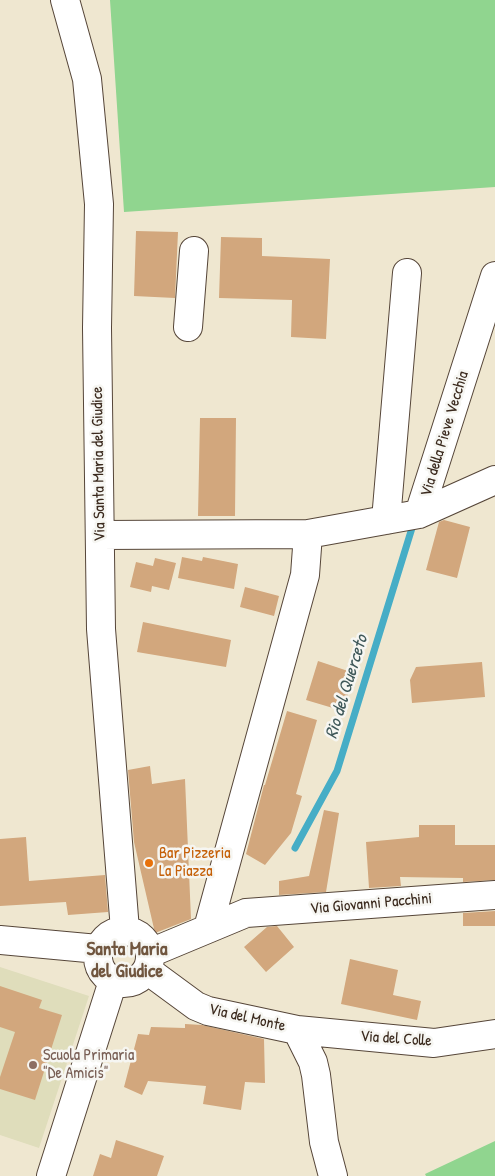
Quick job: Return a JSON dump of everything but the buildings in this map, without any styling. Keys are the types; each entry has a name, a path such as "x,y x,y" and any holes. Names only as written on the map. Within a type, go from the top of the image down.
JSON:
{"street":[{"name":"Via Santa Maria del Giudice","path":"65,0 86,79 98,204 101,630 125,930"},
{"path":"188,328 194,251"},
{"path":"386,520 407,273"},
{"name":"Via della Pieve Vecchia","path":"100,535 308,534 420,514 495,276"},
{"path":"420,514 495,480"},
{"path":"208,928 305,575 308,534"},
{"name":"Via Giovanni Pacchini","path":"148,961 208,928 246,913 495,895"},
{"path":"125,930 142,936 148,961 132,982 113,981 101,971 98,964 98,948 108,935 125,930"},
{"path":"0,940 98,948"},
{"name":"Via del Monte","path":"148,961 196,1006 208,1011 297,1030 316,1075 324,1142 333,1176"},
{"path":"51,1176 113,981"},
{"name":"Via del Colle","path":"297,1030 434,1043 495,1034"}],"shaded area":[{"name":"Scuola Primaria \"De Amicis\"","path":"0,967 89,996 39,1148 0,1135"}],"green space":[{"path":"110,0 495,0 495,187 124,212"},
{"path":"495,1141 495,1176 426,1176 425,1174"}],"waterway":[{"name":"Rio del Querceto","path":"295,848 337,771 412,528"}],"place":[{"name":"Bar Pizzeria La Piazza","path":"149,863"},
{"name":"Scuola Primaria \"De Amicis\"","path":"33,1065"}],"district":[{"name":"Santa Maria del Giudice","path":"127,961"}]}
